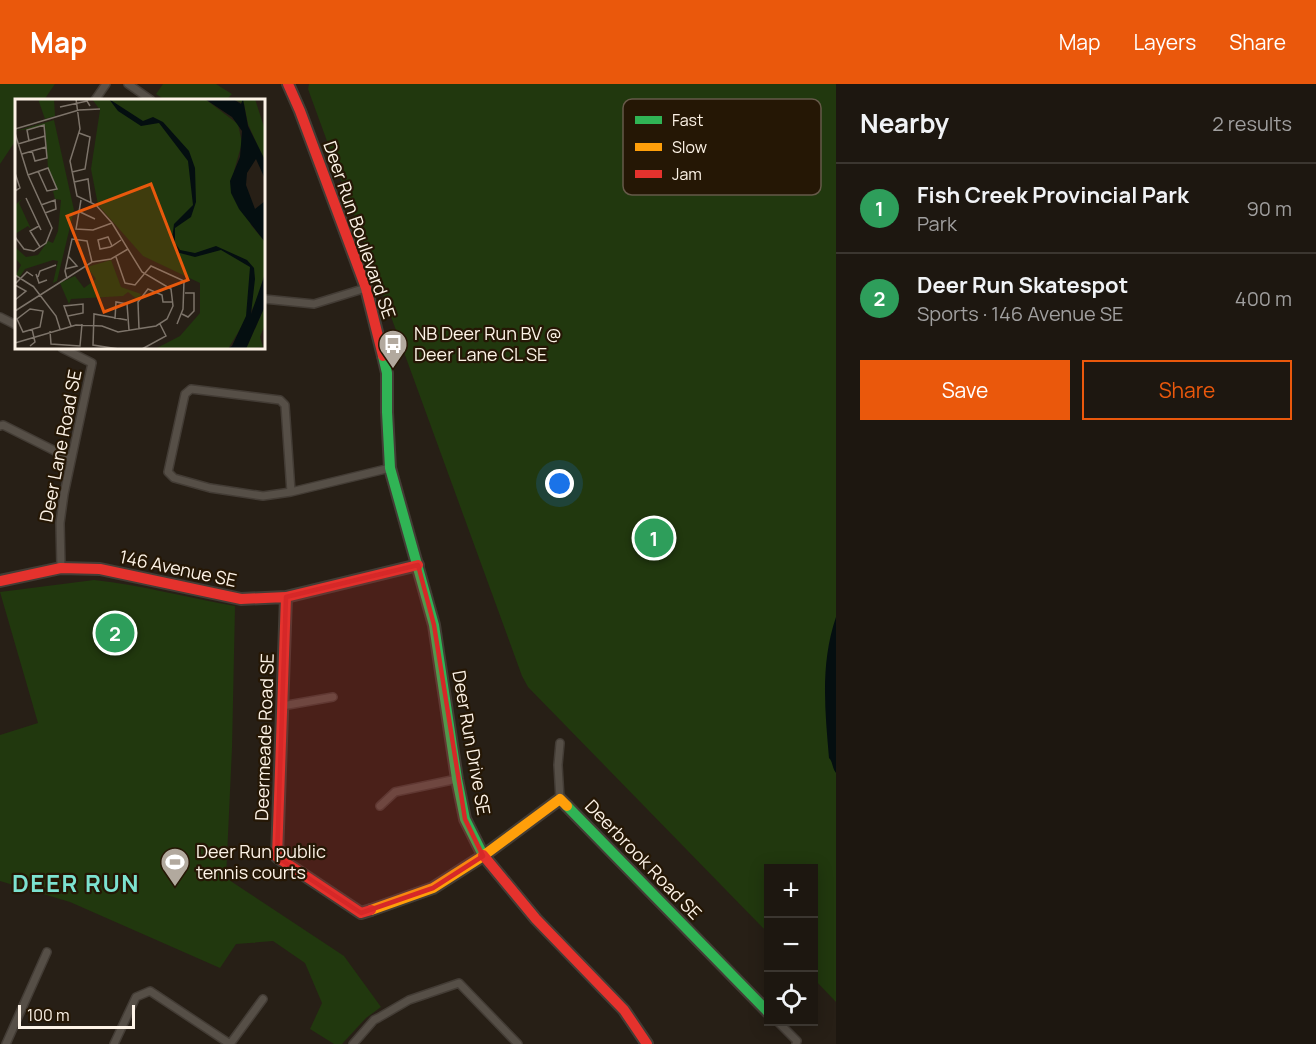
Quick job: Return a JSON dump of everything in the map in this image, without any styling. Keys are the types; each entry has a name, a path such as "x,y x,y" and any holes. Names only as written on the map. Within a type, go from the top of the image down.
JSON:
{"street":[{"path":"96,99 106,84"},
{"path":"128,84 150,99"},
{"name":"Deer Run Boulevard SE","path":"288,84 366,288 387,373 390,468 418,565"},
{"path":"266,298 314,304 366,288"},
{"path":"0,317 15,324"},
{"name":"Deer Lane Road SE","path":"61,568 60,523 64,494 92,363 66,350"},
{"path":"291,492 285,405 280,400 191,390 185,394 168,471 174,478 210,488 263,496 291,492 390,468"},
{"path":"0,426 3,425 72,459"},
{"name":"146 Avenue SE","path":"0,581 61,568 100,569 241,599 286,597 418,565"},
{"name":"Deer Run Drive SE","path":"418,565 434,625 465,819 483,856 536,919 624,1010 647,1044"},
{"name":"Deermeade Road SE","path":"286,597 277,857 361,913 433,888 483,856"},
{"path":"282,706 333,697"},
{"path":"560,743 558,765 560,799"},
{"path":"380,806 395,792 457,779"},
{"name":"Deerbrook Road SE","path":"483,856 560,799 764,1008"},
{"path":"6,1044 47,952"},
{"path":"353,1044 374,1020 409,1000 459,983 518,1044"},
{"path":"114,1044 136,997 150,991 230,1044 263,999"},
{"path":"782,1026 797,1041 796,1044"}],"highlighted area":[{"path":"418,565 434,625 465,819 483,856 433,888 361,913 277,857 286,597"}],"green space":[{"path":"0,84 55,84 45,99 15,99 15,142 0,164"},
{"path":"163,84 216,84 232,94 227,99 164,99 156,94"},
{"path":"309,84 836,84 836,1002 818,983 818,864 764,864 764,929 528,687 522,676 308,89"},
{"path":"94,580 235,606 226,878 344,956 381,1007 366,1018 342,1044 334,1044 310,1029 322,1003 305,963 273,941 236,944 220,968 70,902 0,881 0,735 38,723 0,592"}],"shaded area":[{"path":"836,617 836,773 829,758 825,687 828,652"}],"traffic: fast":[{"path":"383,356 387,373 390,468 434,625 465,819 483,855"},
{"path":"567,806 764,1008"}],"traffic: slow":[{"path":"371,910 433,888 483,856 560,799 567,806"}],"traffic: jam":[{"path":"288,84 366,288 383,356"},
{"path":"0,581 61,568 100,569 241,599 286,597 418,565"},
{"path":"286,597 277,857 361,913 371,910"},
{"path":"483,855 536,919 624,1010 647,1044"}],"place":[{"name":"NB Deer Run BV @ Deer Lane CL SE","path":"393,370"},
{"name":"Fish Creek Provincial Park","path":"654,538"},
{"name":"Deer Run Skatespot","path":"115,633"},
{"name":"Deer Run public tennis courts","path":"175,888"}],"district":[{"name":"DEER RUN","path":"76,884"}]}
